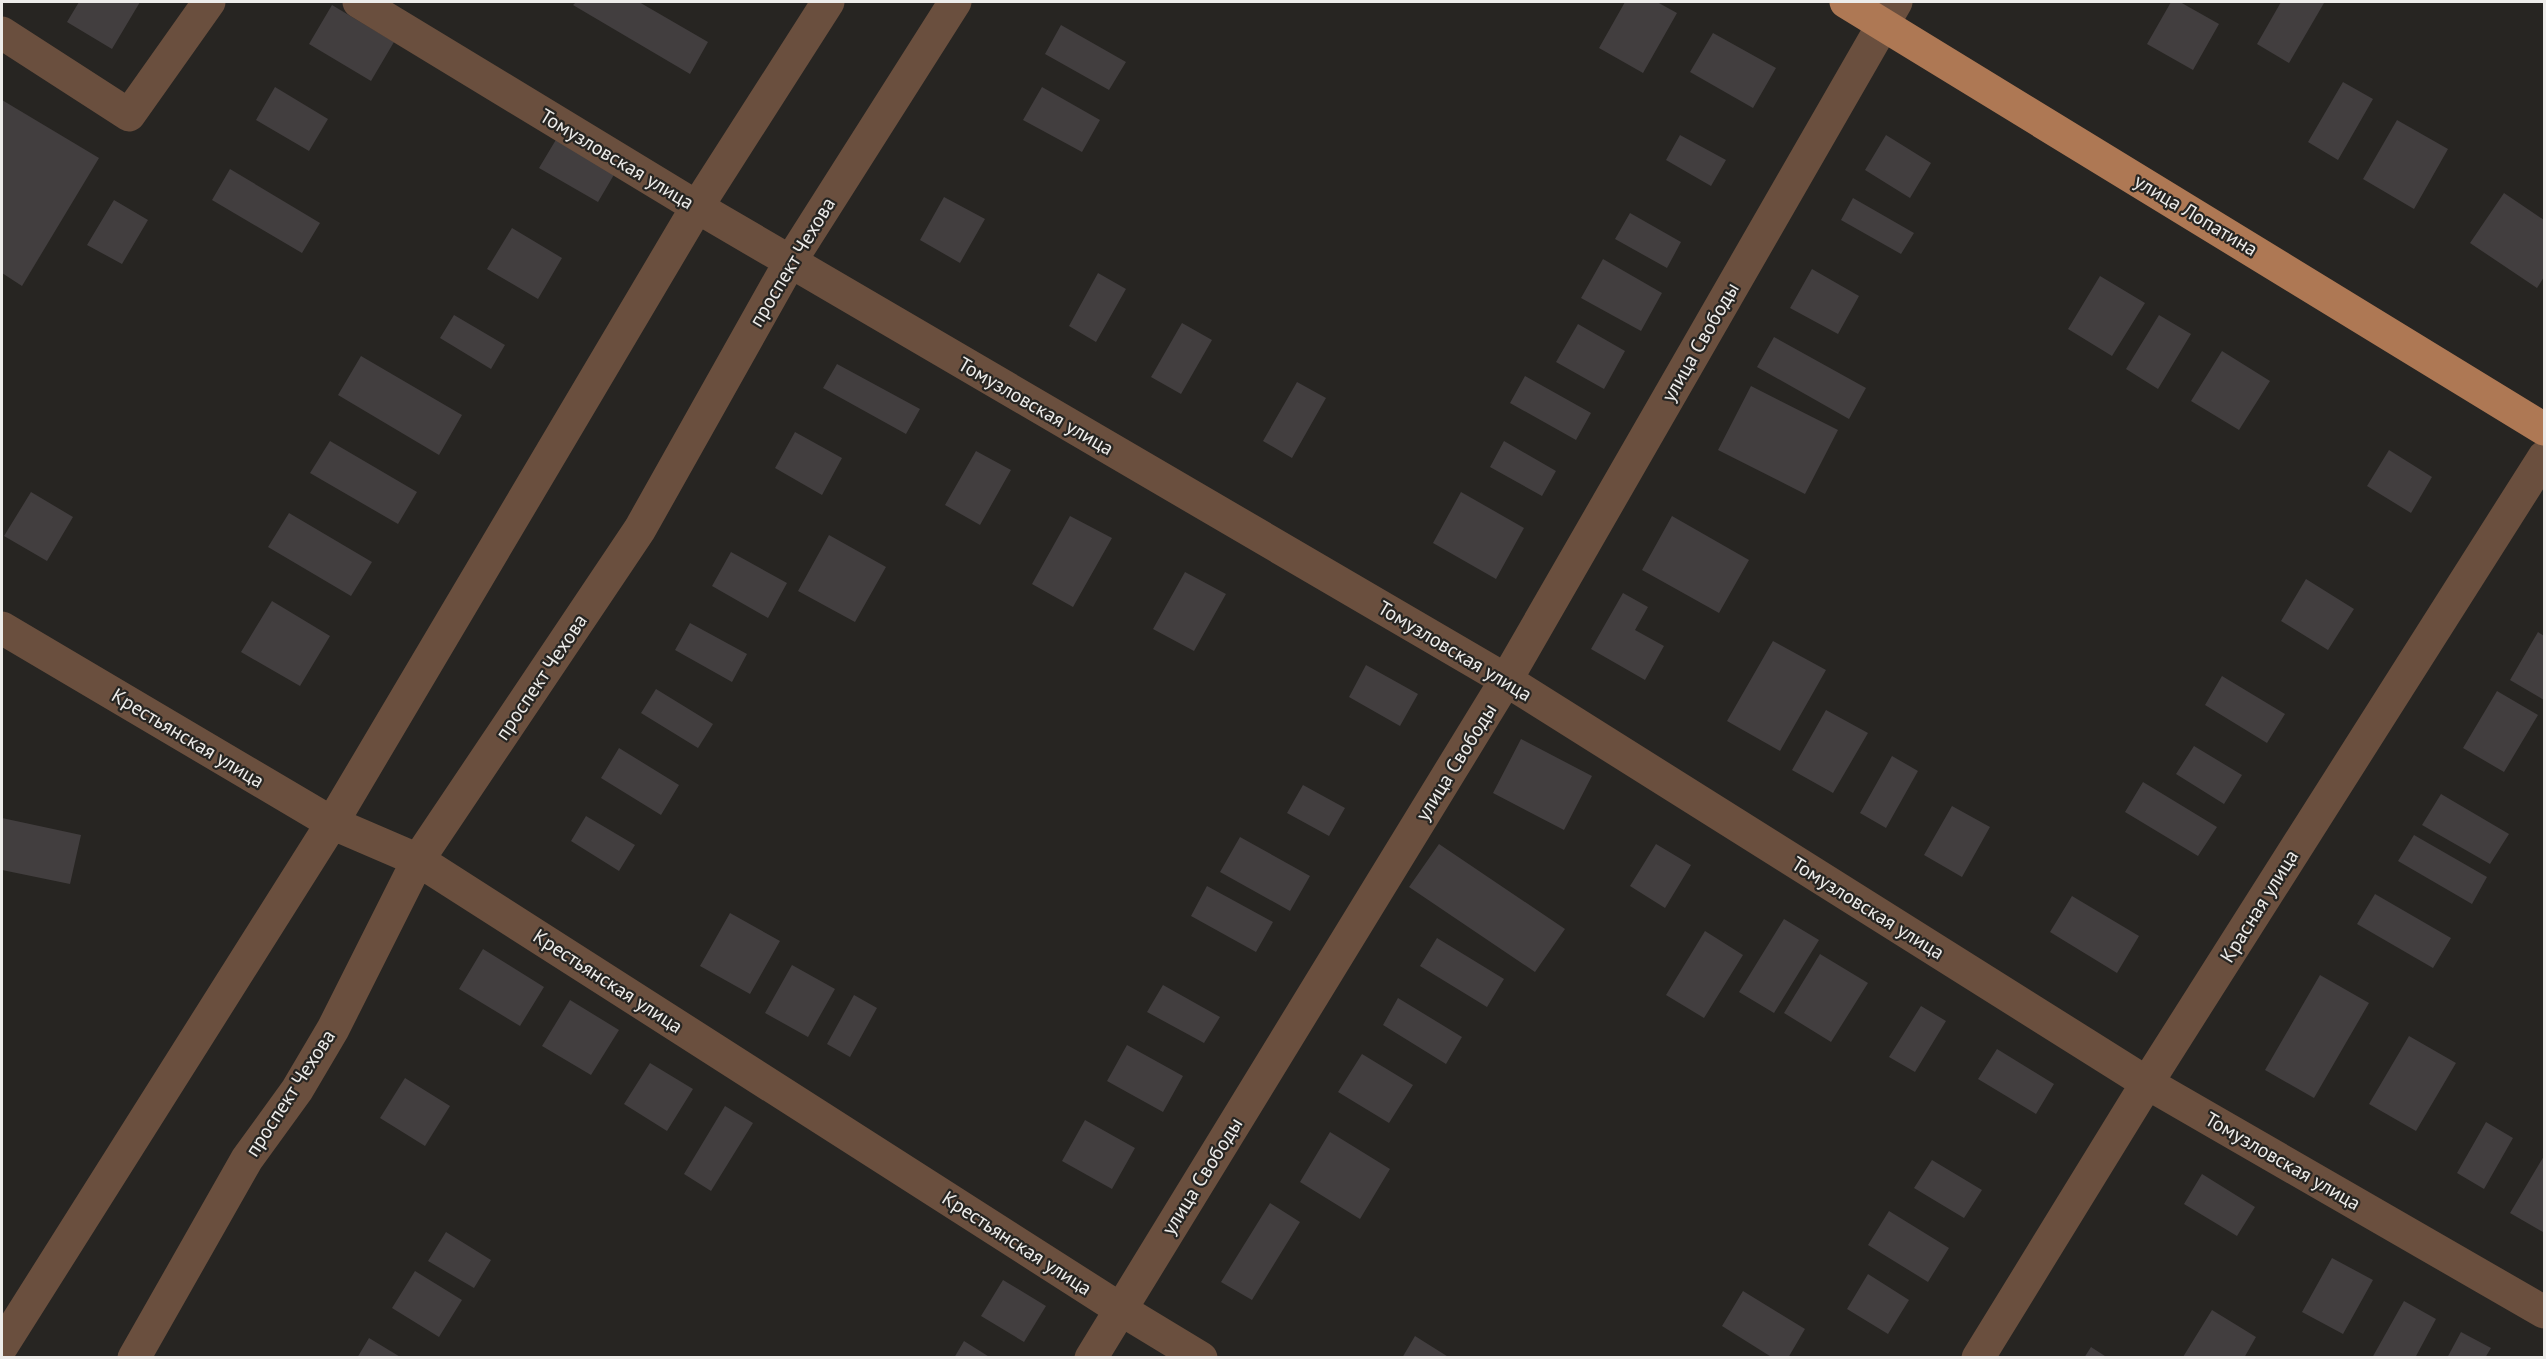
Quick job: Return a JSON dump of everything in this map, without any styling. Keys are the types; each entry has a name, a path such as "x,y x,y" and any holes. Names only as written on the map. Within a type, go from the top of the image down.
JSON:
{"main road":[{"name":"улица Лопатина","path":"1846,2 1889,12 2544,429"}],"street":[{"path":"2,33 129,115 209,2"},
{"name":"Томузловская улица","path":"359,2 697,207 1506,681 2147,1083 2544,1311"},
{"path":"2,1346 332,823 697,207 828,2"},
{"name":"проспект Чехова","path":"134,1358 247,1159 297,1090 333,1029 418,860 640,529 790,262 956,2"},
{"name":"улица Свободы","path":"1091,1358 1506,681 1889,12"},
{"name":"Красная улица","path":"1978,1358 2147,1083 2544,457"},
{"name":"Крестьянская улица","path":"2,628 332,823 418,860 1120,1309 1201,1358"}],"building":[{"path":"79,2 140,2 112,49 67,22"},
{"path":"576,2 639,2 708,42 690,74 573,5"},
{"path":"1625,2 1657,2 1677,13 1643,73 1599,48"},
{"path":"2171,2 2180,2 2219,24 2193,70 2147,44"},
{"path":"2281,2 2324,3 2289,63 2257,44"},
{"path":"332,5 394,42 371,81 309,44"},
{"path":"1061,25 1126,62 1109,90 1045,54"},
{"path":"1713,33 1776,68 1753,108 1690,72"},
{"path":"2343,82 2373,99 2338,160 2308,142"},
{"path":"275,87 328,119 309,151 256,120"},
{"path":"1042,87 1100,120 1082,152 1023,120"},
{"path":"2,100 99,158 22,286 2,273"},
{"path":"2397,120 2448,149 2414,209 2363,179"},
{"path":"1680,135 1726,160 1711,186 1666,160"},
{"path":"1886,135 1931,163 1910,198 1865,170"},
{"path":"557,138 615,173 598,202 539,168"},
{"path":"230,169 320,223 302,253 212,200"},
{"path":"2504,193 2544,220 2544,277 2537,288 2470,243"},
{"path":"944,197 985,219 960,263 920,240"},
{"path":"1853,198 1914,233 1901,254 1841,220"},
{"path":"114,200 148,220 122,264 87,245"},
{"path":"1630,213 1681,242 1667,268 1615,239"},
{"path":"512,228 562,258 538,299 487,269"},
{"path":"1603,259 1662,293 1641,331 1581,298"},
{"path":"1812,269 1859,296 1838,334 1790,308"},
{"path":"1098,273 1126,289 1096,342 1069,326"},
{"path":"2100,276 2145,303 2112,356 2068,329"},
{"path":"454,315 505,345 491,369 440,338"},
{"path":"2159,315 2191,334 2158,389 2126,369"},
{"path":"1182,323 1212,340 1181,394 1151,377"},
{"path":"1578,324 1625,351 1604,389 1556,362"},
{"path":"1774,337 1866,388 1849,419 1757,367"},
{"path":"2222,351 2270,381 2239,430 2191,401"},
{"path":"361,356 462,415 439,455 338,395"},
{"path":"837,364 920,409 906,434 823,388"},
{"path":"1525,376 1591,413 1576,440 1510,403"},
{"path":"1297,382 1326,398 1292,458 1263,441"},
{"path":"1751,386 1838,430 1805,494 1718,450"},
{"path":"795,432 842,458 822,495 775,468"},
{"path":"330,441 417,492 398,524 310,473"},
{"path":"1504,441 1556,471 1542,496 1490,467"},
{"path":"2389,450 2432,477 2411,513 2367,486"},
{"path":"976,451 1011,470 980,525 945,505"},
{"path":"31,492 73,517 47,561 4,536"},
{"path":"1461,492 1524,528 1496,579 1433,543"},
{"path":"289,513 372,562 351,596 268,547"},
{"path":"1070,516 1112,538 1073,607 1032,584"},
{"path":"1672,516 1749,560 1719,613 1642,570"},
{"path":"829,535 886,567 855,622 798,591"},
{"path":"731,552 787,583 768,618 712,586"},
{"path":"1185,572 1226,594 1194,651 1153,629"},
{"path":"2306,579 2354,609 2328,650 2281,621"},
{"path":"1623,593 1648,607 1635,630 1664,646 1645,680 1591,649"},
{"path":"272,601 330,636 300,686 241,652"},
{"path":"690,623 747,654 732,682 675,650"},
{"path":"2538,632 2544,636 2544,700 2510,680"},
{"path":"1773,641 1826,670 1780,751 1727,721"},
{"path":"1366,665 1418,694 1400,726 1349,697"},
{"path":"2222,676 2285,714 2267,743 2205,705"},
{"path":"656,689 713,724 698,748 641,713"},
{"path":"2497,691 2538,715 2504,772 2463,748"},
{"path":"1826,710 1868,733 1833,793 1792,770"},
{"path":"1521,739 1592,776 1564,830 1493,793"},
{"path":"2194,746 2242,775 2224,804 2176,774"},
{"path":"619,748 679,785 661,815 601,778"},
{"path":"1892,756 1918,771 1886,828 1860,813"},
{"path":"2143,782 2217,827 2198,856 2125,812"},
{"path":"1303,785 1345,808 1329,836 1287,813"},
{"path":"2441,794 2509,834 2490,864 2422,825"},
{"path":"1952,806 1990,827 1962,877 1924,855"},
{"path":"586,816 635,845 619,871 571,841"},
{"path":"2,818 81,835 70,884 2,870"},
{"path":"2414,835 2487,877 2472,904 2398,861"},
{"path":"1240,837 1310,876 1290,911 1220,872"},
{"path":"1439,844 1565,929 1535,972 1409,887"},
{"path":"1656,844 1691,865 1665,908 1630,886"},
{"path":"1207,886 1273,922 1256,952 1191,916"},
{"path":"2375,894 2451,938 2433,968 2357,924"},
{"path":"2072,896 2139,936 2117,973 2050,932"},
{"path":"730,913 780,941 750,994 700,966"},
{"path":"1784,919 1819,940 1774,1013 1739,992"},
{"path":"1705,931 1743,955 1704,1018 1666,995"},
{"path":"1437,938 1504,979 1487,1007 1420,966"},
{"path":"483,949 544,987 520,1026 459,989"},
{"path":"1820,954 1868,983 1831,1042 1784,1013"},
{"path":"792,965 835,989 808,1037 765,1013"},
{"path":"2320,975 2369,1003 2314,1098 2265,1070"},
{"path":"1163,985 1220,1017 1204,1043 1147,1012"},
{"path":"854,995 877,1008 850,1057 827,1044"},
{"path":"1398,998 1462,1037 1446,1064 1383,1025"},
{"path":"570,1000 619,1030 591,1075 542,1046"},
{"path":"1921,1006 1946,1021 1915,1072 1889,1057"},
{"path":"2409,1036 2456,1063 2416,1131 2369,1104"},
{"path":"1127,1045 1183,1076 1163,1112 1107,1081"},
{"path":"1997,1049 2054,1084 2036,1114 1978,1079"},
{"path":"1362,1054 1413,1085 1389,1123 1338,1092"},
{"path":"650,1063 693,1089 667,1131 624,1104"},
{"path":"405,1078 450,1106 425,1146 380,1118"},
{"path":"725,1106 753,1123 711,1191 684,1174"},
{"path":"1085,1120 1135,1148 1112,1189 1062,1161"},
{"path":"2486,1122 2513,1138 2484,1189 2457,1173"},
{"path":"1330,1132 1390,1169 1360,1219 1300,1182"},
{"path":"2544,1156 2544,1229 2543,1232 2510,1213"},
{"path":"1932,1160 1982,1190 1964,1218 1914,1188"},
{"path":"2202,1174 2255,1207 2237,1236 2184,1204"},
{"path":"1270,1203 1300,1222 1252,1300 1221,1282"},
{"path":"1889,1211 1949,1248 1928,1282 1868,1245"},
{"path":"446,1232 491,1260 474,1288 428,1261"},
{"path":"2332,1258 2373,1280 2343,1334 2302,1312"},
{"path":"415,1271 462,1300 439,1337 392,1308"},
{"path":"1868,1274 1909,1300 1888,1334 1847,1309"},
{"path":"1003,1280 1046,1306 1024,1342 981,1316"},
{"path":"1743,1291 1805,1329 1788,1358 1773,1358 1722,1326"},
{"path":"2404,1301 2436,1319 2415,1358 2372,1358"},
{"path":"2212,1310 2256,1337 2244,1358 2183,1357"},
{"path":"2461,1332 2491,1348 2485,1358 2447,1358"},
{"path":"1415,1336 1450,1358 1402,1358"},
{"path":"369,1338 402,1358 357,1358"},
{"path":"964,1341 991,1358 954,1358"},
{"path":"2091,1347 2108,1358 2084,1358"}]}
